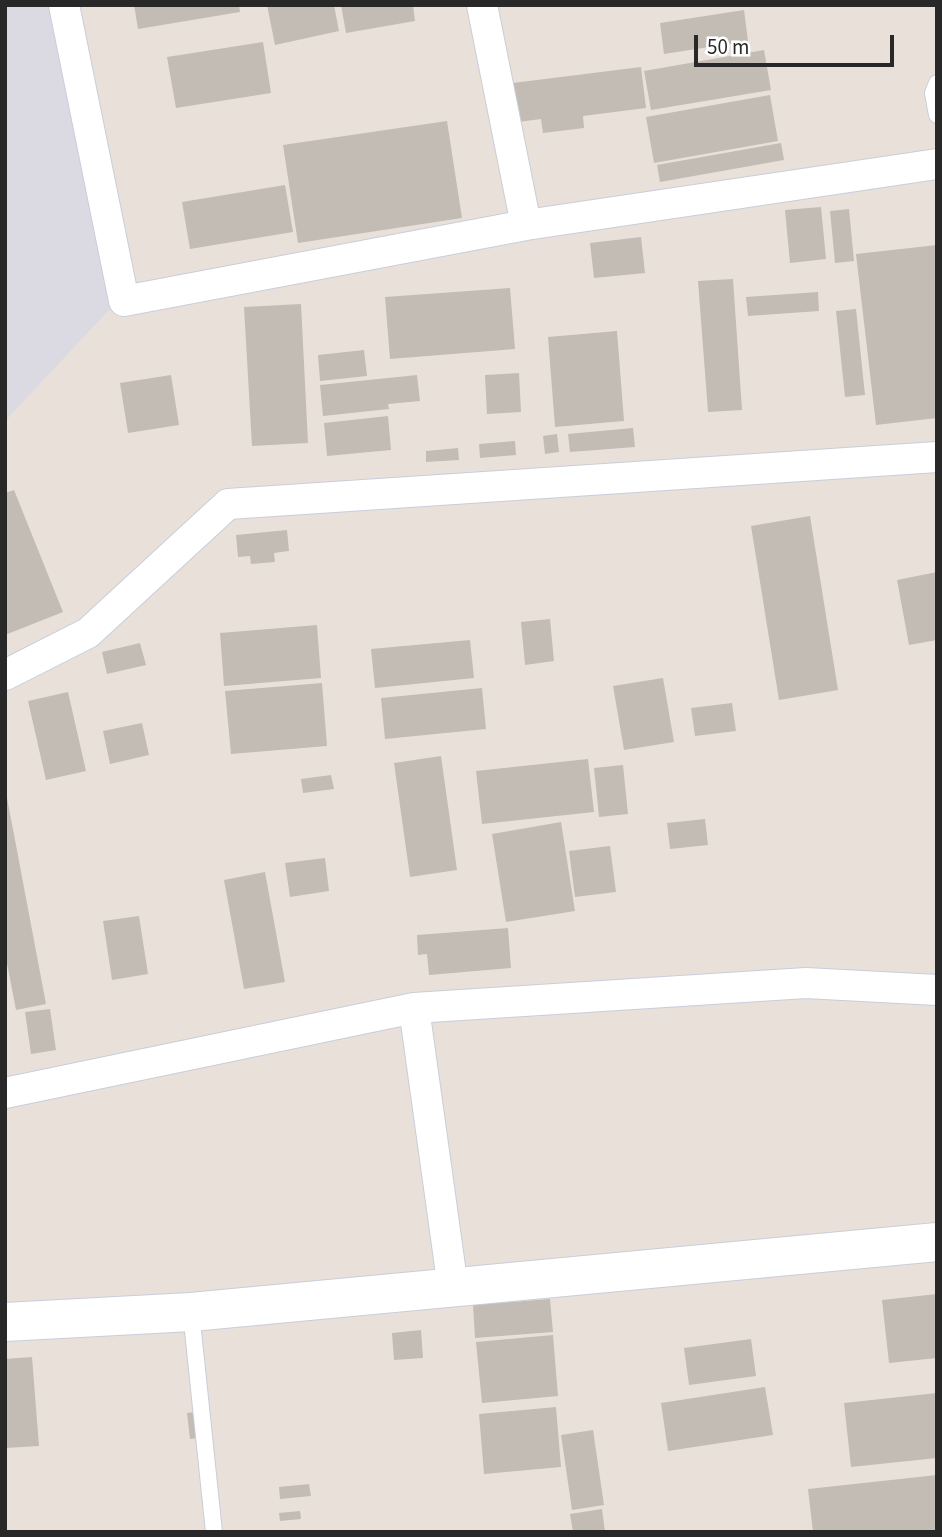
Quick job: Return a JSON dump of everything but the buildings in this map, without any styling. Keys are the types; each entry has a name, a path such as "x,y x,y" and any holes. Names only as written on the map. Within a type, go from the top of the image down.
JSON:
{"street":[{"path":"64,5 124,301 526,225 937,163"},
{"path":"482,5 526,225"},
{"path":"5,675 88,633 228,504 937,457"},
{"path":"5,1093 414,1008 806,984 937,990"},
{"path":"414,1008 453,1288"},
{"path":"5,1322 191,1312 937,1242"}],"lane":[{"path":"937,83 933,93 937,115"},
{"path":"191,1312 214,1532"}],"shaded area":[{"path":"5,5 55,5 125,293 5,421"}]}
